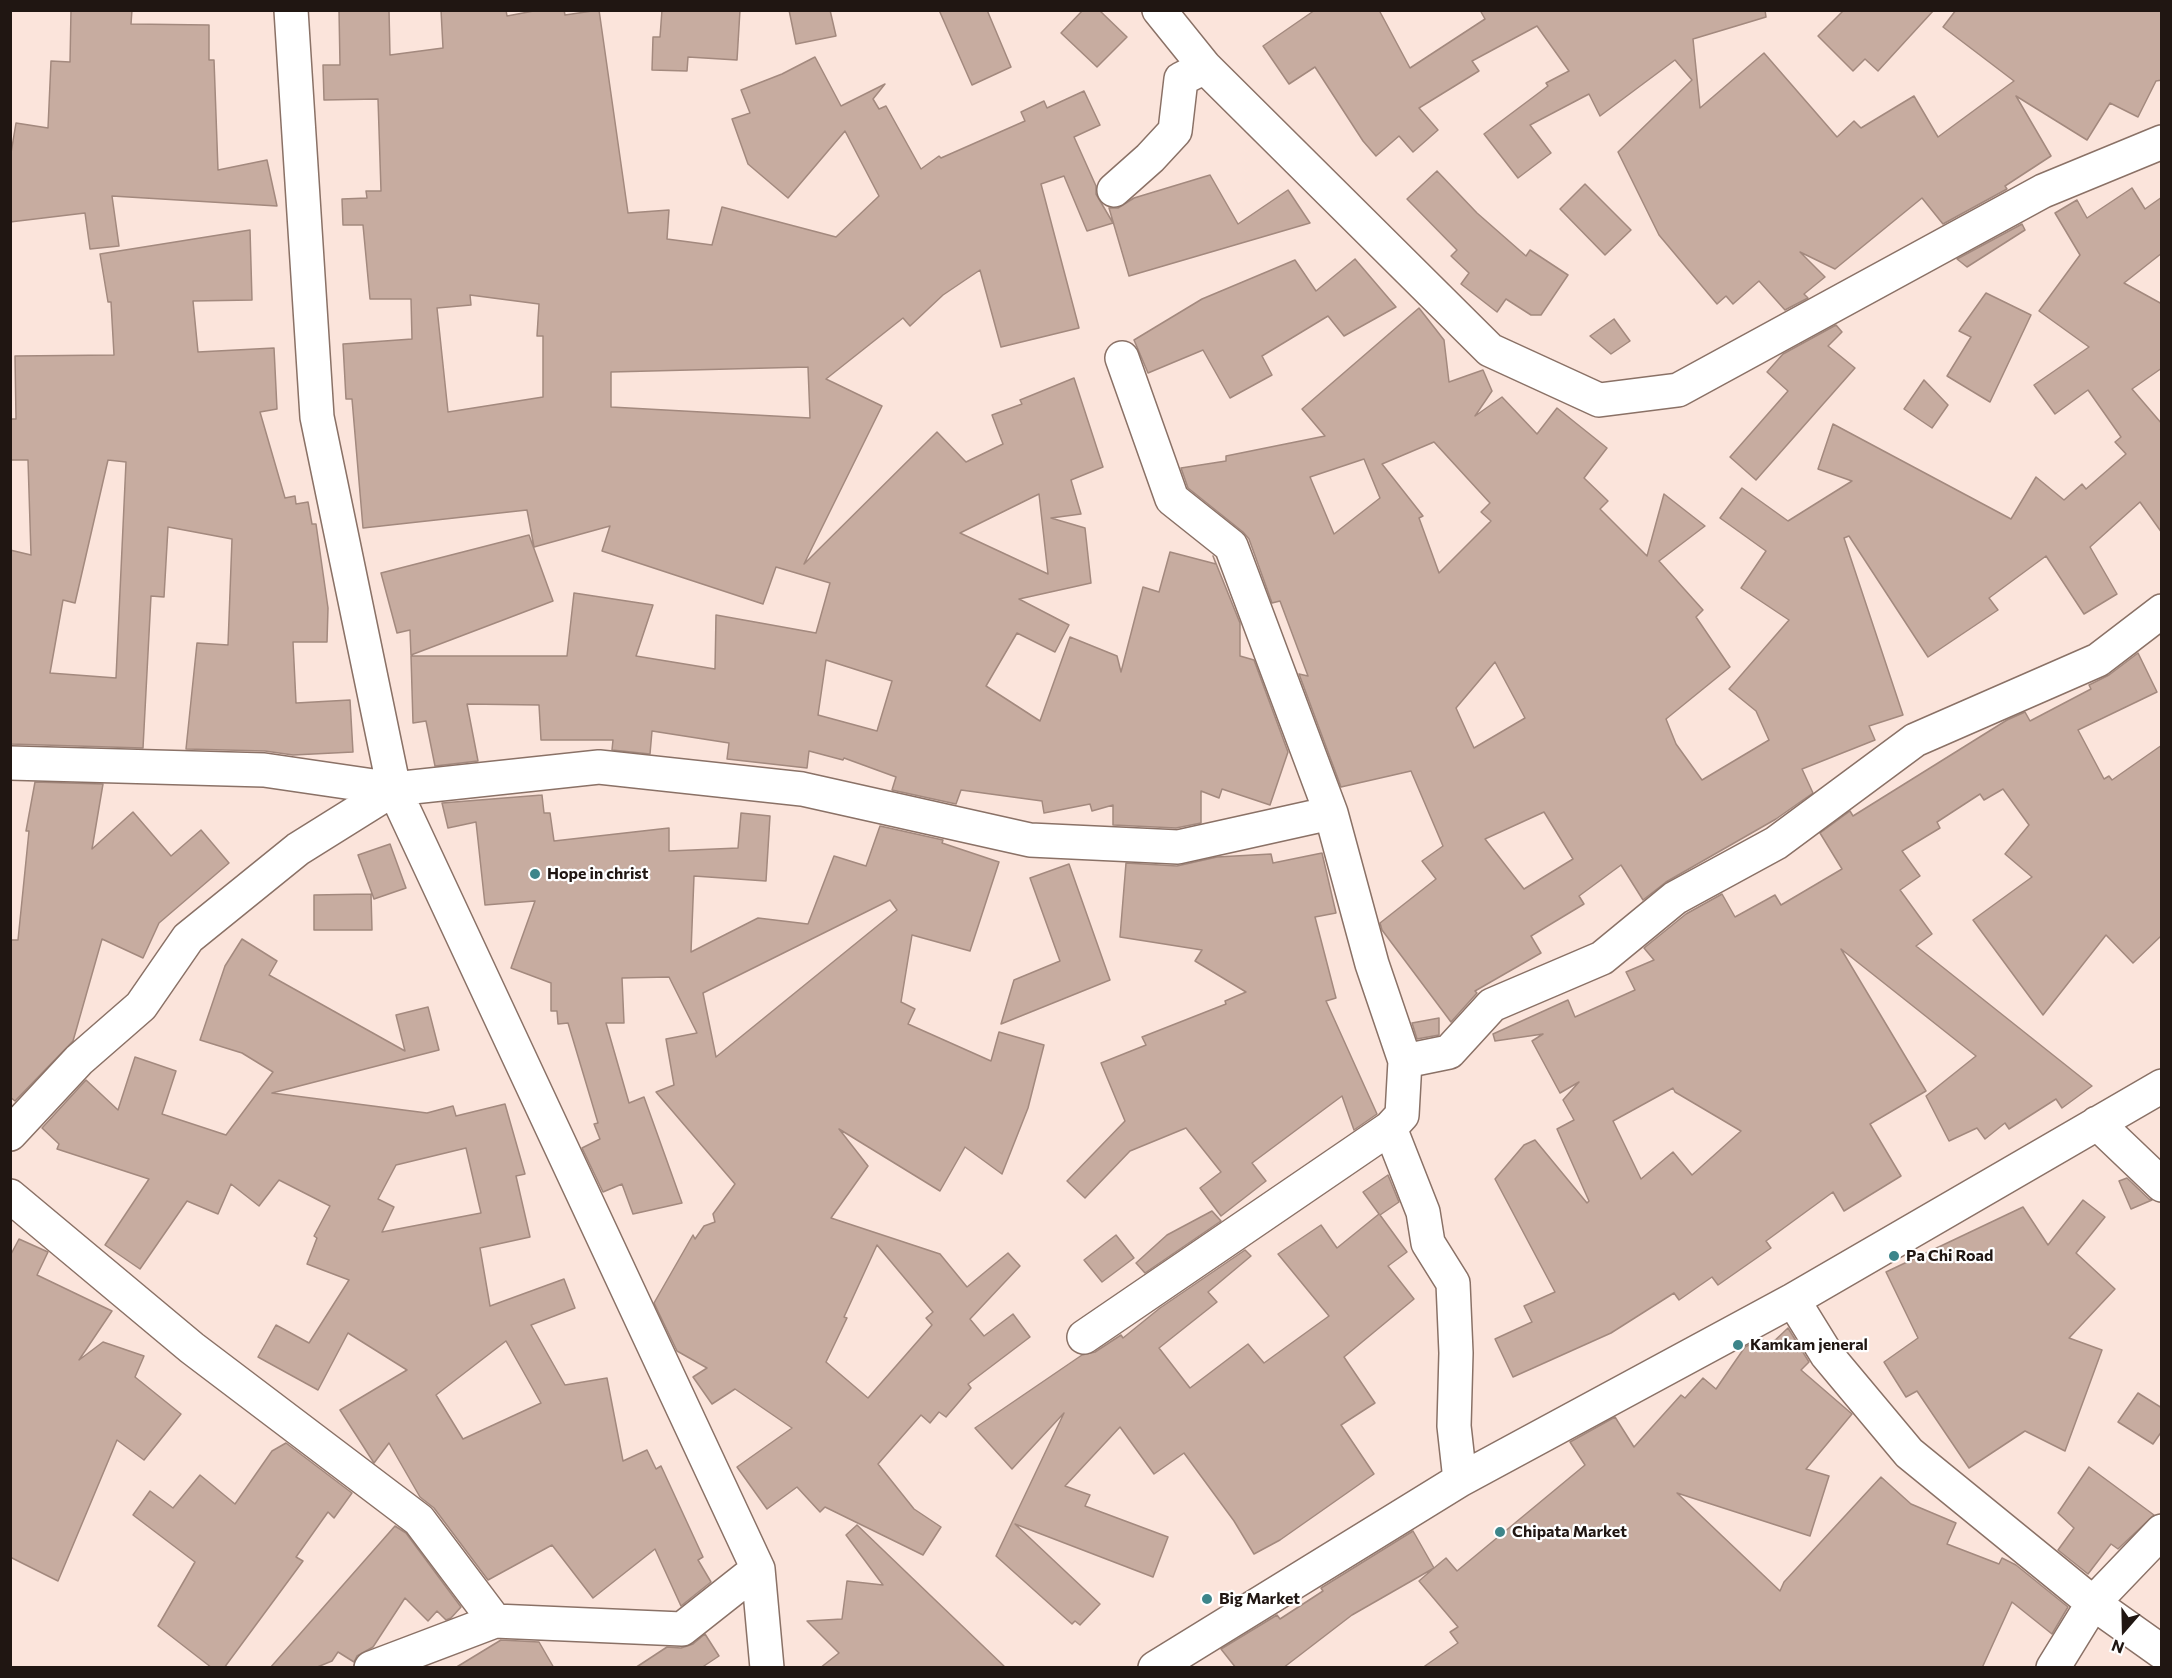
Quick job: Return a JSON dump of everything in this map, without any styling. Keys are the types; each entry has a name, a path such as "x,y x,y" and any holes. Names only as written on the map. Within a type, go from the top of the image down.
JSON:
{"street":[{"path":"291,10 317,417 394,789 758,1569 767,1668"},
{"path":"1159,10 1205,67 1490,350 1599,400 1678,390 2043,191 2162,142"},
{"path":"1114,190 1150,158 1175,131 1181,79 1205,67"},
{"path":"1084,1337 1390,1128 1402,1115 1405,1061 1372,964 1331,813 1232,546 1172,500 1122,358"},
{"path":"1405,1061 1449,1052 1492,1005 1602,958 1675,898 1776,843 1915,741 2098,660 2162,611"},
{"path":"10,763 264,770 394,789 599,767 802,789 1030,840 1178,847 1331,813"},
{"path":"10,1134 79,1060 141,1006 188,938 298,849 394,789"},
{"path":"1155,1668 1460,1479 1793,1300 2162,1086"},
{"path":"2097,1123 2162,1185"},
{"path":"1390,1128 1423,1212 1428,1243 1454,1283 1456,1353 1454,1426 1460,1479"},
{"path":"10,1196 192,1348 419,1520 495,1621"},
{"path":"1793,1300 1827,1355 1909,1453 2093,1603 2162,1652"},
{"path":"2053,1668 2093,1603 2162,1531"},
{"path":"371,1668 495,1621 682,1629 758,1569"}],"building":[{"path":"71,10 132,10 131,24 209,25 209,60 214,60 218,170 267,160 277,206 112,196 119,246 90,249 85,213 10,222 10,159 16,123 48,128 51,61 70,62"},
{"path":"339,10 389,10 390,55 443,48 441,10 506,10 507,16 539,10 564,10 565,15 599,10 628,213 669,210 667,239 712,245 722,207 836,237 879,196 845,131 788,198 748,164 732,119 750,113 741,90 782,74 815,57 841,106 885,84 873,99 879,109 886,106 921,169 939,156 941,158 1025,121 1021,112 1044,101 1047,108 1084,91 1100,125 1074,137 1096,186 1096,194 1113,223 1087,231 1064,176 1041,184 1079,328 1001,347 980,270 943,295 910,326 903,318 826,379 882,406 804,564 937,432 966,462 1003,444 992,415 1022,404 1020,400 1074,378 1103,467 1071,480 1081,514 1051,518 1085,528 1091,583 1019,599 1069,625 1055,652 1017,633 986,686 1040,721 1070,637 1117,656 1121,672 1143,587 1159,592 1170,552 1216,564 1213,556 1240,623 1240,656 1254,660 1288,752 1270,805 1222,789 1219,798 1201,791 1201,823 1176,828 1113,825 1113,805 1092,811 1090,804 1044,813 1042,801 961,790 956,804 892,790 896,777 844,758 843,760 809,751 807,768 727,759 729,743 652,731 650,754 612,750 613,740 541,740 539,705 467,704 478,761 435,766 426,721 413,723 411,656 567,656 574,593 653,605 636,656 715,669 716,615 816,633 830,583 776,567 763,604 602,551 610,526 534,547 527,510 363,528 352,399 346,399 343,344 412,339 411,299 370,299 363,225 343,225 342,199 367,198 366,191 381,191 378,99 324,100 323,65 340,65","holes":["470,295 539,304 537,336 543,336 543,397 448,412 437,308 471,305","808,367 810,418 611,407 611,372","1039,494 1048,574 960,533","826,660 892,681 877,731 818,715"]},
{"path":"662,10 740,10 737,60 688,57 687,71 652,70 653,37 660,37"},
{"path":"789,10 830,10 836,36 796,44"},
{"path":"939,10 987,10 1011,67 972,85"},
{"path":"1083,10 1099,10 1127,37 1097,67 1061,33"},
{"path":"1315,10 1379,10 1410,68 1485,19 1480,10 1765,10 1766,17 1693,39 1700,108 1764,53 1837,137 1854,121 1861,128 1914,96 1938,137 2014,81 1943,27 1956,10 2162,10 2162,80 2156,81 2138,117 2110,103 2087,140 2016,96 2051,156 2005,186 2007,189 1943,224 1922,198 1835,269 1800,252 1825,277 1804,294 1808,298 1785,310 1759,281 1733,304 1726,296 1717,304 1659,235 1618,152 1692,80 1675,60 1600,116 1589,94 1530,125 1551,153 1518,178 1484,134 1548,86 1546,83 1569,71 1537,26 1472,61 1479,71 1419,108 1438,130 1413,152 1399,136 1376,156 1363,141 1315,67 1289,84 1263,46"},
{"path":"1844,10 1934,10 1878,71 1865,59 1853,71 1818,36"},
{"path":"1437,171 1477,213 1526,256 1530,250 1568,275 1541,315 1531,315 1506,299 1497,312 1461,284 1469,273 1451,256 1457,250 1407,199"},
{"path":"1210,175 1238,224 1288,190 1310,223 1129,276 1109,208 1118,208 1134,198"},
{"path":"1585,184 1631,230 1605,255 1560,209"},
{"path":"2132,188 2145,209 2162,197 2162,253 2124,283 2162,304 2162,368 2132,389 2162,424 2162,533 2140,502 2090,547 2117,594 2084,614 2046,556 1989,598 1998,610 1928,657 1849,536 1844,538 1903,715 1869,726 1875,740 1802,769 1813,793 1776,819 1666,882 1643,900 1621,865 1579,896 1584,904 1531,936 1541,953 1475,991 1477,993 1451,1022 1382,930 1380,923 1436,879 1422,861 1443,846 1411,771 1341,787 1299,674 1308,676 1280,601 1272,603 1249,539 1188,488 1181,468 1226,461 1226,456 1325,436 1302,409 1419,308 1444,340 1449,382 1483,370 1492,391 1475,416 1502,397 1537,434 1557,408 1607,448 1584,478 1608,501 1600,509 1647,556 1664,494 1705,526 1659,561 1703,610 1696,617 1730,667 1666,719 1676,744 1702,780 1769,740 1756,711 1729,689 1789,620 1741,588 1766,551 1720,518 1742,488 1788,521 1852,481 1818,469 1833,424 2011,519 2036,477 2064,500 2082,484 2086,489 2126,454 2115,442 2121,437 2088,390 2055,414 2034,385 2089,347 2039,311 2080,255 2055,213 2077,200 2087,218","holes":["1434,442 1490,503 1481,512 1491,521 1439,573 1419,518 1423,516 1382,464","1364,459 1380,498 1334,534 1310,477","1495,662 1525,718 1474,748 1456,708","1544,812 1573,859 1524,889 1485,839"]},
{"path":"2022,224 2025,230 1967,267 1957,259"},
{"path":"250,230 252,300 193,301 198,352 274,348 277,409 260,412 285,498 295,496 296,504 308,502 312,524 316,524 328,608 327,642 293,642 296,703 350,700 353,752 293,755 265,751 186,749 197,643 228,645 232,539 168,527 164,597 151,596 143,748 10,744 10,550 31,555 28,460 10,460 10,419 16,419 15,356 114,355 111,302 108,302 100,254","holes":["108,460 126,462 116,678 50,673 63,600 75,603"]},
{"path":"1355,259 1396,307 1344,336 1328,316 1262,356 1272,375 1230,398 1203,350 1148,373 1134,340 1202,299 1295,260 1316,291"},
{"path":"1986,293 2031,315 1990,402 1947,376 1971,337 1959,331"},
{"path":"1614,319 1630,341 1611,354 1590,336"},
{"path":"1836,325 1842,332 1828,346 1855,368 1756,480 1730,457 1788,391 1767,372 1783,354"},
{"path":"1924,380 1948,405 1932,428 1904,409"},
{"path":"529,535 553,601 411,655 410,630 397,633 381,573"},
{"path":"2138,653 2157,692 2078,730 2104,779 2109,776 2112,780 2162,745 2162,935 2133,963 2106,935 2043,1015 1973,920 2032,877 2005,854 2029,825 2003,789 1984,800 1980,794 1937,822 1940,828 1902,851 1920,876 1900,890 1932,934 1916,946 2092,1086 2062,1108 2056,1099 2009,1129 2005,1123 1985,1139 1977,1128 1949,1141 1926,1096 1976,1056 1841,949 1926,1091 1870,1124 1901,1176 1844,1211 1833,1192 1766,1241 1771,1248 1718,1285 1712,1277 1679,1300 1674,1293 1611,1333 1513,1377 1495,1339 1532,1322 1524,1306 1555,1292 1495,1179 1524,1145 1535,1140 1587,1203 1589,1201 1557,1129 1574,1120 1563,1100 1579,1082 1560,1093 1532,1041 1543,1034 1495,1041 1493,1034 1568,1000 1575,1017 1635,990 1626,972 1654,960 1644,948 1686,914 1722,894 1735,917 1775,895 1781,905 1842,869 1820,833 1850,811 1853,816 2007,720 2025,712 2030,721 2091,689 2089,685 2109,675","holes":["1673,1088 1675,1092 1741,1131 1692,1175 1673,1152 1641,1179 1613,1121"]},
{"path":"35,782 103,784 92,849 133,812 171,856 201,830 229,863 159,923 143,958 102,939 73,1041 15,1101 10,1097 10,940 18,940 29,831 26,831"},
{"path":"542,795 544,813 550,813 554,841 669,828 669,851 738,848 741,813 770,816 766,881 694,876 691,952 758,918 808,924 834,856 866,866 880,826 943,840 942,843 999,862 970,951 912,935 901,1002 915,1009 908,1024 991,1061 999,1032 1044,1045 1028,1108 1002,1174 965,1147 940,1191 839,1129 868,1166 831,1218 940,1254 967,1287 1008,1253 1020,1266 970,1319 984,1336 1013,1314 1030,1337 968,1384 971,1388 946,1417 939,1412 930,1423 921,1415 878,1464 914,1509 941,1527 923,1555 825,1507 820,1512 797,1487 767,1509 737,1467 792,1428 735,1389 712,1404 693,1377 707,1368 677,1351 654,1303 693,1235 695,1239 704,1226 715,1222 713,1214 735,1184 656,1092 674,1085 666,1039 697,1033 669,977 622,978 624,1023 606,1023 629,1103 644,1097 682,1203 633,1214 622,1184 603,1192 582,1148 600,1139 594,1124 598,1123 568,1023 558,1024 557,1011 551,1011 551,983 511,968 535,901 485,905 476,822 448,828 442,803","holes":["890,900 897,910 716,1057 703,993","877,1245 933,1312 926,1318 932,1325 868,1398 826,1362"]},
{"path":"390,844 406,888 374,899 358,855"},
{"path":"1322,853 1336,913 1315,917 1336,998 1326,1001 1377,1114 1354,1130 1342,1096 1252,1163 1266,1181 1221,1216 1200,1188 1221,1172 1186,1128 1130,1151 1085,1198 1067,1181 1125,1121 1101,1063 1146,1045 1142,1037 1226,1004 1225,1001 1246,992 1195,961 1202,950 1120,937 1126,863 1177,866 1217,857 1271,854 1273,863"},
{"path":"1069,864 1110,980 1001,1024 1014,980 1060,961 1030,878"},
{"path":"371,894 372,930 314,930 314,895"},
{"path":"242,939 277,961 269,975 405,1051 396,1015 428,1007 439,1050 272,1093 427,1113 453,1106 456,1116 505,1104 525,1174 516,1176 530,1237 480,1248 490,1306 564,1279 575,1308 531,1325 565,1385 607,1378 623,1461 647,1450 656,1469 661,1466 703,1557 698,1560 711,1582 681,1606 655,1549 593,1598 552,1545 488,1580 434,1508 420,1497 389,1443 374,1463 340,1410 407,1370 348,1333 318,1390 258,1357 276,1325 309,1343 349,1280 307,1264 317,1238 314,1236 330,1206 279,1180 259,1206 231,1184 218,1214 187,1201 140,1269 105,1245 149,1179 57,1149 59,1144 42,1128 86,1080 118,1110 135,1057 176,1071 162,1114 226,1135 273,1072 242,1053 200,1040 225,966","holes":["466,1148 481,1213 382,1232 394,1207 378,1199 396,1165","506,1341 541,1403 463,1439 436,1395"]},
{"path":"1439,1018 1439,1035 1417,1039 1412,1023"},
{"path":"1388,1175 1399,1202 1380,1215 1407,1252 1388,1266 1414,1299 1344,1357 1375,1403 1341,1425 1374,1474 1280,1540 1254,1554 1234,1521 1184,1453 1154,1474 1120,1427 1065,1486 1090,1495 1085,1506 1168,1537 1153,1577 1015,1524 1100,1604 1080,1625 1075,1621 1072,1624 996,1556 1064,1413 1012,1469 975,1428 1082,1355 1095,1352 1121,1335 1123,1338 1160,1308 1245,1250 1251,1256 1208,1292 1217,1302 1159,1348 1190,1388 1248,1344 1264,1363 1329,1316 1278,1254 1321,1225 1337,1248 1379,1214 1363,1192"},
{"path":"2127,1178 2152,1200 2131,1209 2119,1181"},
{"path":"2083,1200 2105,1217 2076,1253 2115,1289 2069,1338 2102,1350 2065,1451 2025,1431 1969,1468 1917,1391 1906,1397 1884,1362 1918,1338 1886,1272 2023,1207 2048,1245"},
{"path":"1212,1211 1221,1221 1145,1273 1136,1263 1167,1235"},
{"path":"1116,1235 1134,1258 1102,1282 1084,1260"},
{"path":"19,1239 48,1252 37,1275 112,1311 79,1360 103,1342 144,1356 135,1377 181,1414 144,1460 117,1440 58,1581 10,1557 10,1256"},
{"path":"1788,1328 1809,1362 1801,1370 1852,1414 1806,1469 1829,1476 1810,1536 1677,1493 1780,1591 1784,1582 1881,1477 1911,1504 1956,1523 1947,1544 1999,1564 2002,1558 2016,1565 2068,1607 2052,1634 2012,1602 1982,1668 1422,1668 1458,1643 1450,1632 1458,1627 1419,1581 1446,1558 1457,1571 1585,1465 1570,1442 1615,1417 1634,1447 1681,1395 1685,1398 1703,1378 1716,1389 1745,1347 1761,1339 1770,1345"},
{"path":"2138,1393 2162,1408 2162,1431 2153,1444 2118,1422"},
{"path":"286,1443 352,1493 334,1518 328,1512 296,1557 303,1561 224,1668 212,1668 158,1626 195,1562 133,1515 150,1491 173,1508 200,1475 235,1504 272,1451"},
{"path":"2089,1467 2154,1515 2118,1549 2111,1544 2088,1574 2058,1550 2074,1528 2058,1513"},
{"path":"857,1525 1006,1668 820,1668 839,1653 807,1621 842,1619 847,1581 883,1585 846,1535"},
{"path":"395,1526 406,1533 461,1607 451,1618 446,1620 437,1611 428,1621 405,1598 373,1647 357,1656 354,1662 338,1652 332,1661 315,1668 270,1668"},
{"path":"1413,1531 1434,1568 1352,1615 1283,1668 1236,1668 1221,1649 1277,1615 1280,1619 1323,1591 1321,1588"},
{"path":"705,1634 719,1656 701,1668 635,1668 667,1647 681,1648 693,1644"},
{"path":"501,1640 539,1642 554,1668 455,1668"}],"place":[{"name":"Hope in christ","path":"535,874"},
{"name":"Pa Chi Road","path":"1894,1256"},
{"name":"Kamkam jeneral","path":"1738,1345"},
{"name":"Chipata Market","path":"1500,1532"},
{"name":"Big Market","path":"1207,1599"}]}
